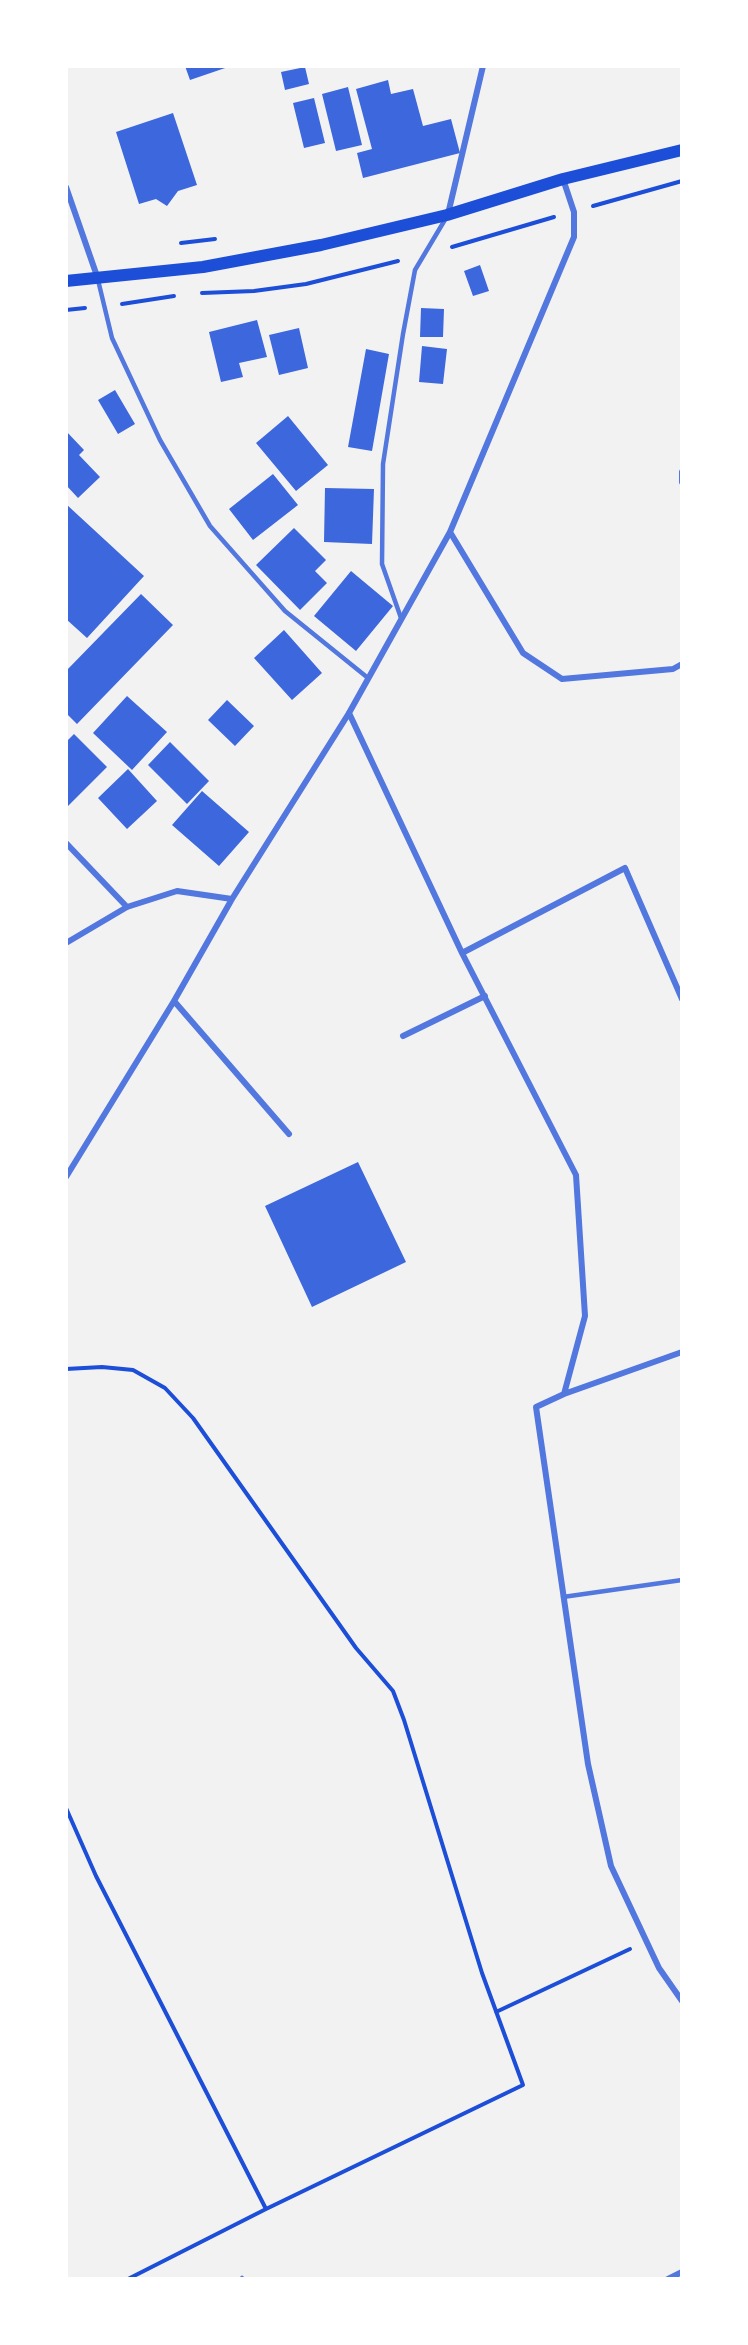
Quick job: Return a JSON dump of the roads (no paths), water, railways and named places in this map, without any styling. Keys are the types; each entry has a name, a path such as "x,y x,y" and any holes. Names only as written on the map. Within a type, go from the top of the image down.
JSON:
{"main road":[{"path":"66,281 203,267 321,244 447,215 563,179 682,150"}],"street":[{"path":"447,215 483,66"},
{"path":"66,1177 174,1001 232,899 349,713 450,532 574,237 574,212 563,179"},
{"path":"66,187 98,279"},
{"path":"682,472 682,482"},
{"path":"450,532 523,653 562,679 673,669 682,664"},
{"path":"349,713 462,953 576,1175 585,1316 564,1394"},
{"path":"66,843 127,907"},
{"path":"462,953 625,868 682,999"},
{"path":"66,944 127,907 177,891 232,899"},
{"path":"403,1036 484,996"},
{"path":"174,1001 289,1134"},
{"path":"682,1352 564,1394 536,1407 588,1764 611,1866 659,1968 682,2001"},
{"path":"668,2279 682,2272"}],"lane":[{"path":"402,618 382,564 383,464 415,270 447,215"},
{"path":"98,279 112,338 160,440 210,526 285,611 368,678"},
{"path":"563,1597 682,1580"}]}
